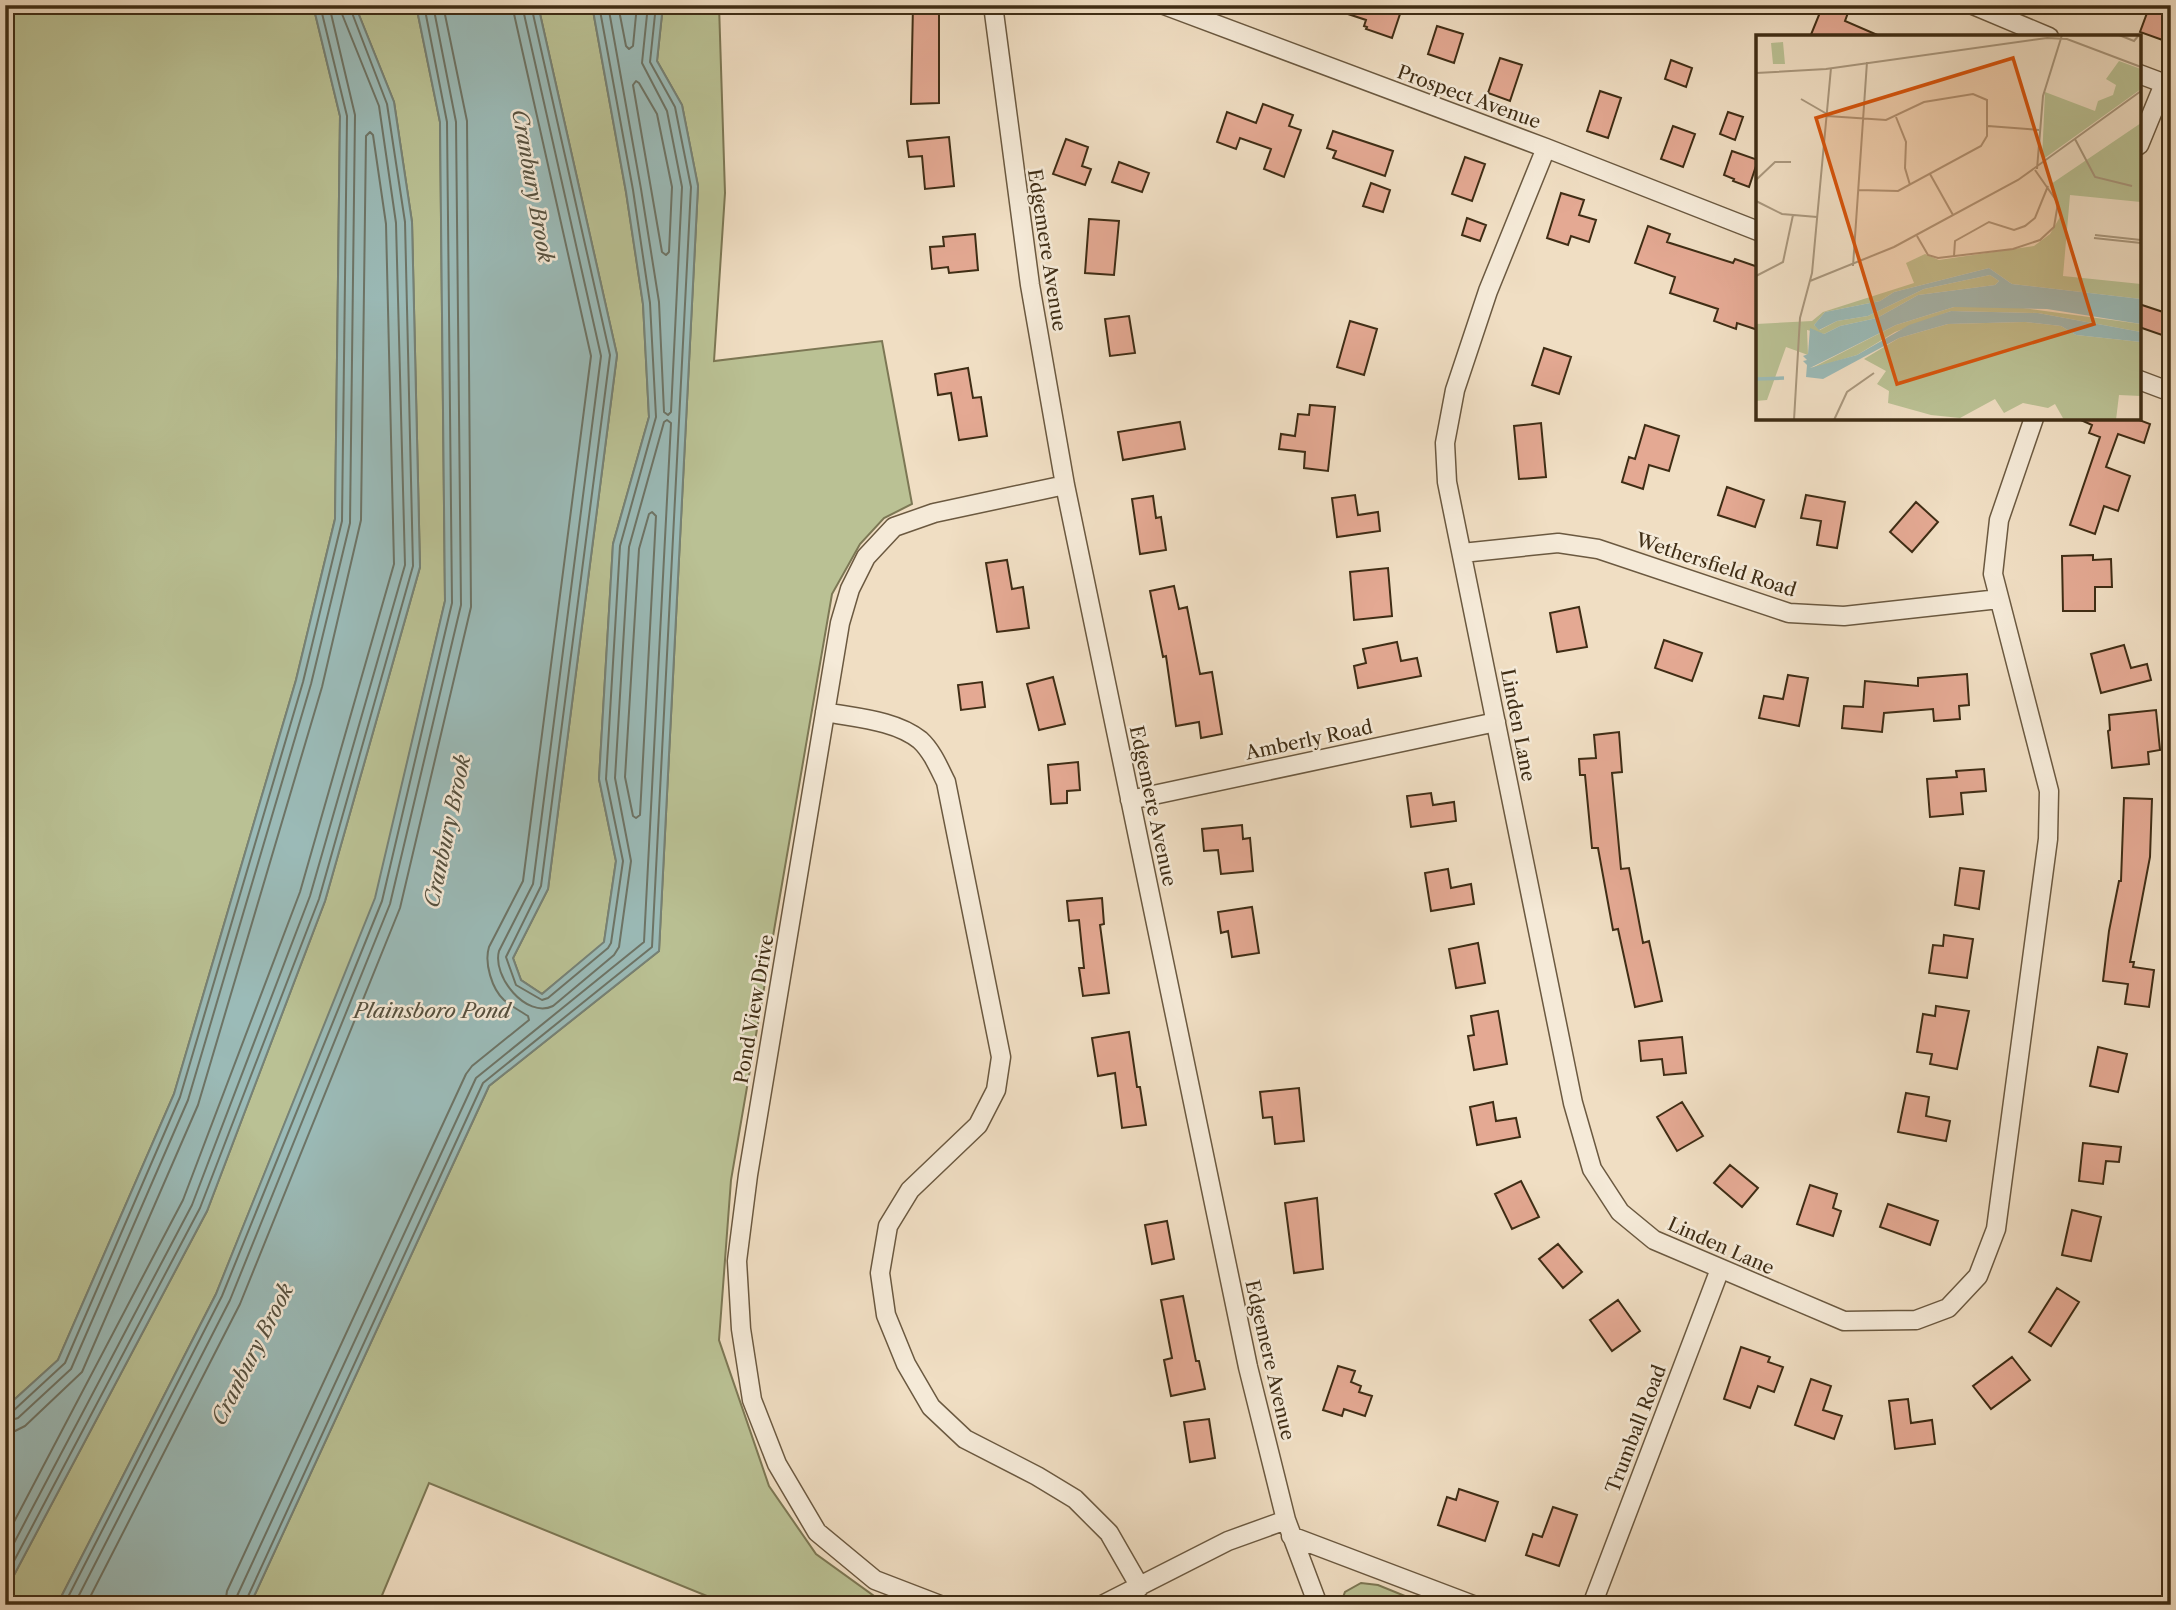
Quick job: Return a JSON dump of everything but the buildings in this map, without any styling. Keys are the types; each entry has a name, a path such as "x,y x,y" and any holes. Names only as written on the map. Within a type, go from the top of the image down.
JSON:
{"street":[{"name":"Edgemere Avenue","path":"993,5 1030,285 1065,485 1248,1367 1289,1528 1318,1605"},
{"name":"Prospect Avenue","path":"1164,5 1546,148 1756,230"},
{"path":"1973,5 2044,35"},
{"path":"2141,75 2167,85 2141,141"},
{"name":"Linden Lane","path":"1546,148 1488,291 1455,390 1445,443 1447,482 1573,1103 1592,1168 1620,1212 1654,1240 1844,1321 1916,1320 1948,1308 1978,1276 1996,1229 2048,839 2049,791 1993,574 1999,520 2033,420"},
{"path":"2141,381 2171,392"},
{"name":"Pond View Drive","path":"940,1605 875,1580 817,1532 777,1464 752,1400 741,1329 737,1261 748,1175 825,712 840,623 850,589 866,557 894,527 934,513 1065,485"},
{"name":"Wethersfield Road","path":"1462,553 1558,543 1598,549 1788,614 1844,616 1999,599"},
{"path":"825,712 890,725 920,741 934,759 946,782 1001,1057 996,1090 978,1125 910,1190 888,1226 880,1273 886,1315 906,1364 931,1407 965,1438 1075,1499 1109,1533 1140,1587"},
{"name":"Amberly Road","path":"1130,800 1496,722"},
{"name":"Trumball Road","path":"1592,1605 1720,1269"},
{"path":"1102,1605 1228,1541 1289,1528 1473,1605"}],"green space":[{"path":"5,5 313,5 340,116 335,519 296,680 174,1094 58,1360 5,1408"},
{"path":"355,5 416,5 440,122 445,601 376,898 216,1294 57,1605 5,1605 5,1592 207,1211 325,901 420,567 412,222 394,102"},
{"path":"538,5 592,5 643,304 649,417 613,544 599,779 616,861 604,943 542,994 521,980 513,958 548,889 617,355"},
{"path":"663,5 719,5 725,193 714,361 882,341 912,504 884,518 860,544 832,594 731,1180 719,1340 769,1486 816,1554 877,1598 895,1605 729,1605 429,1483 378,1605 250,1605 489,1086 659,951 698,186 682,105 657,61"},
{"path":"1361,1583 1378,1585 1427,1605 1340,1605 1345,1592"}],"water":[{"path":"313,5 355,5 394,102 412,222 420,567 325,901 207,1211 5,1592 5,1408 58,1360 174,1094 296,680 335,519 340,116"},
{"name":"Plainsboro Pond","path":"416,5 538,5 617,355 548,889 513,958 521,980 542,994 604,942 616,861 599,779 613,544 649,417 643,304 592,5 663,5 657,61 682,105 698,186 659,951 489,1086 250,1605 57,1605 216,1294 375,898 445,601 440,122"}],"water label":[{"name":"Cranbury Brook","path":"533,186"},
{"name":"Cranbury Brook","path":"447,831"},
{"name":"Cranbury Brook","path":"252,1354"}]}
